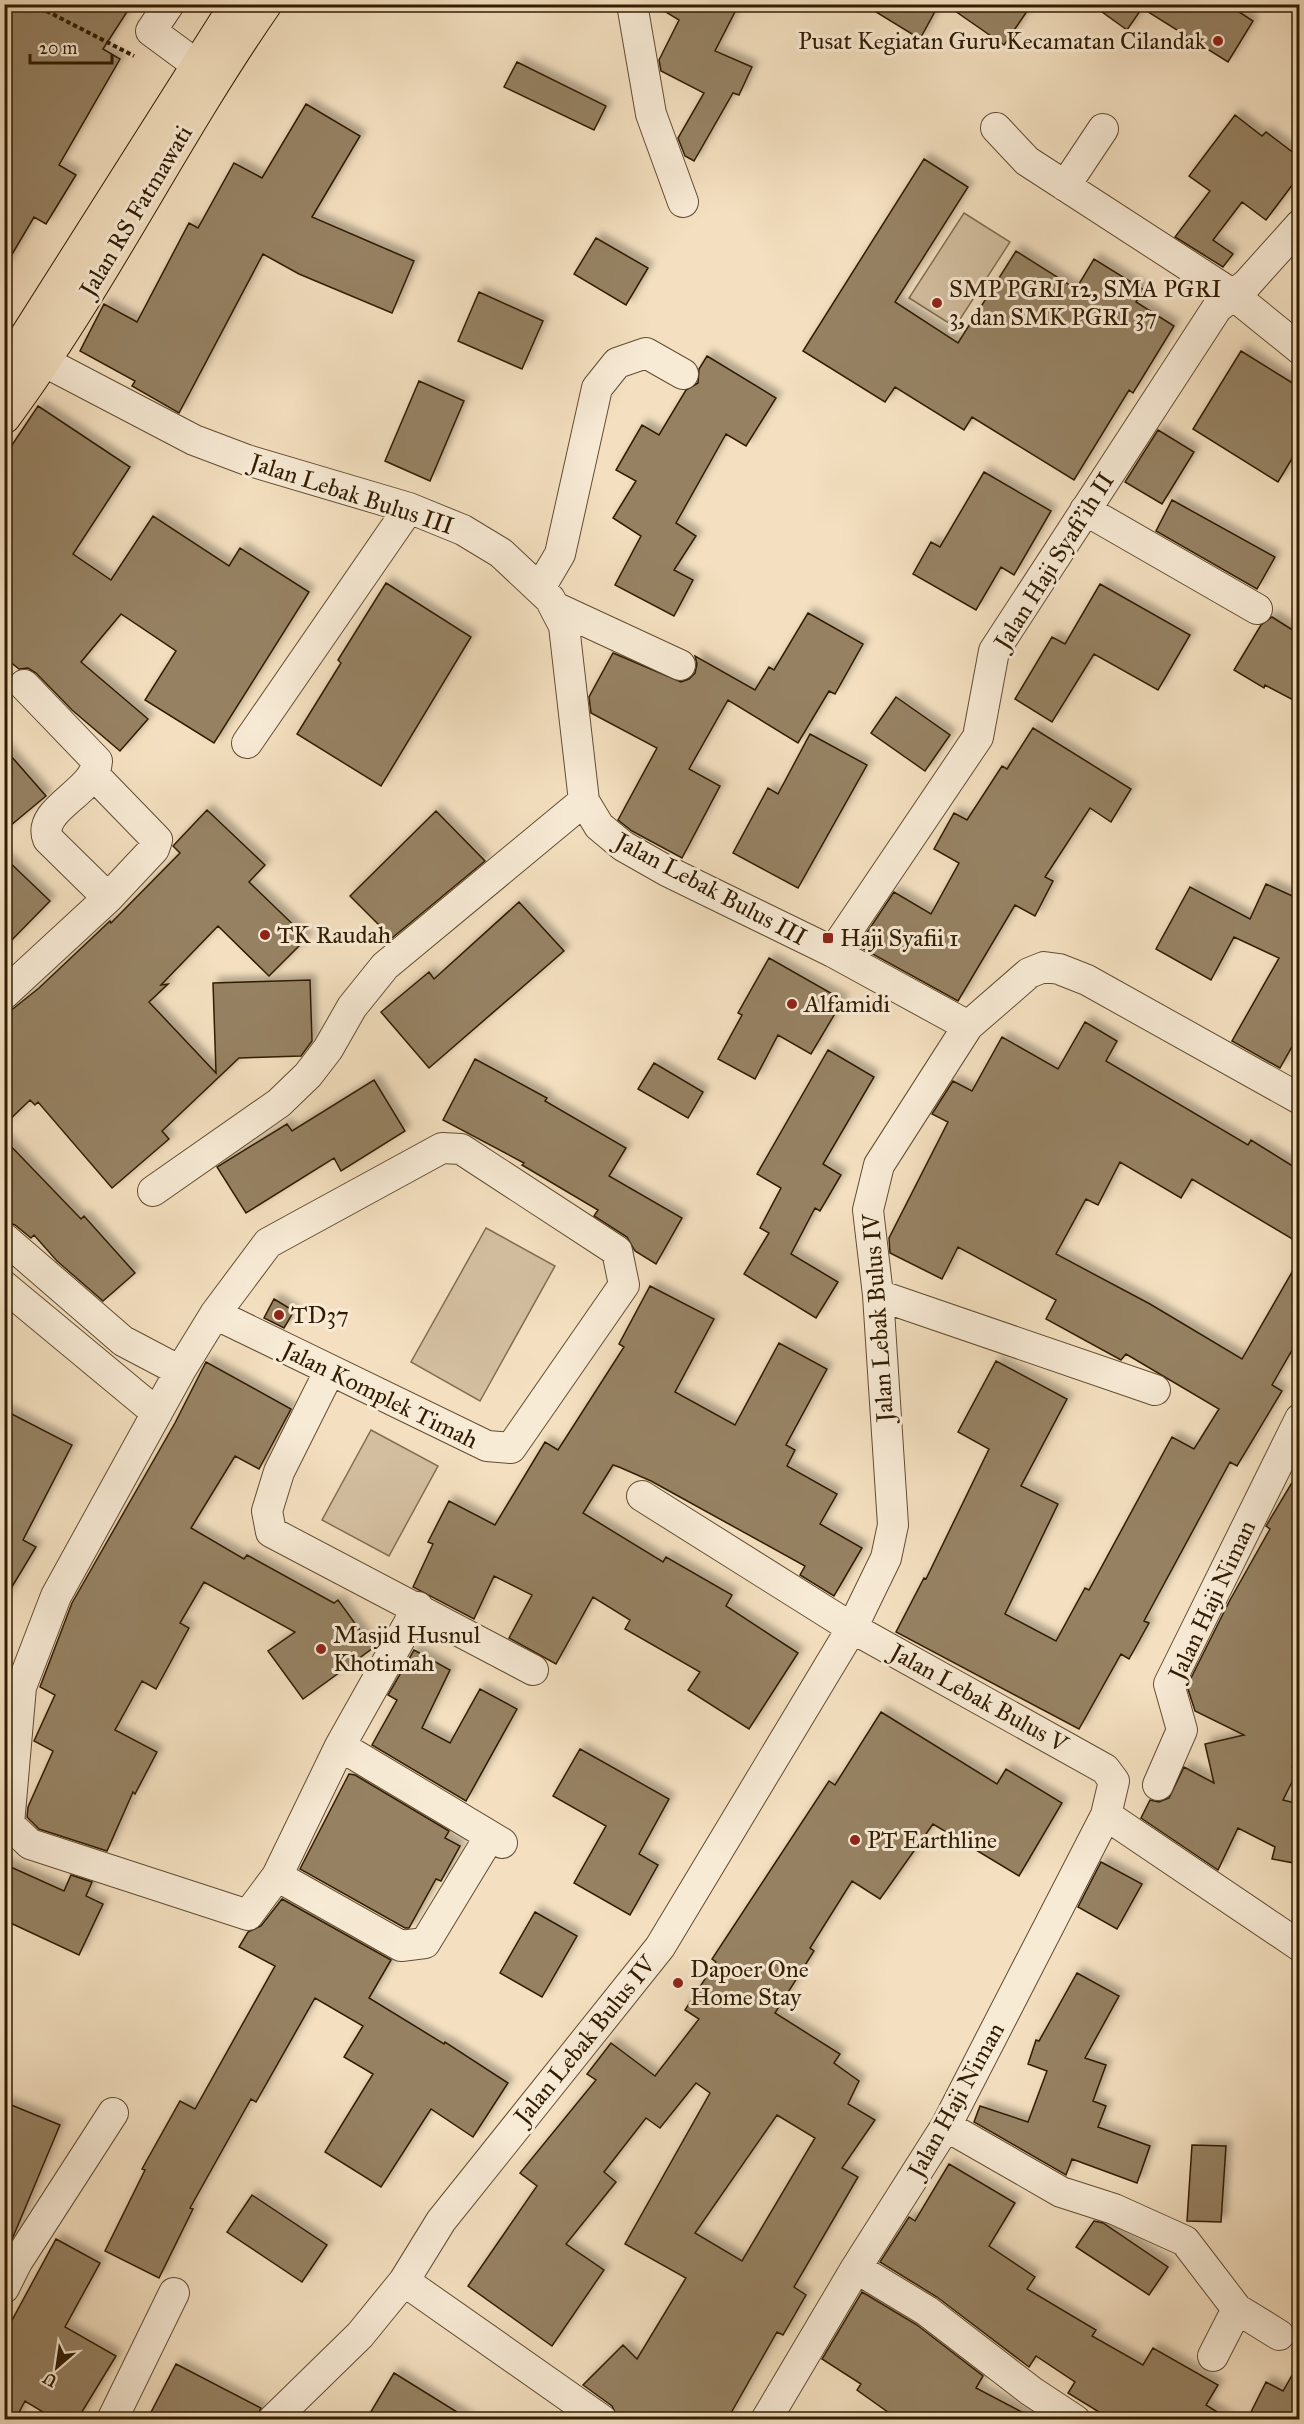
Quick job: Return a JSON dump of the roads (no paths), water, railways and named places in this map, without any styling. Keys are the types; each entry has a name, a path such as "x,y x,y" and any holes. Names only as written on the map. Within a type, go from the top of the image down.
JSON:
{"main road":[{"name":"Jalan RS Fatmawati","path":"4,372 237,4"},
{"name":"Jalan RS Fatmawati","path":"4,417 45,362 227,60 265,4"}],"street":[{"path":"169,4 151,31 197,65"},
{"path":"632,4 651,114 683,202"},
{"path":"996,128 1027,161 1232,294 1299,349"},
{"path":"1065,186 1103,129"},
{"name":"Jalan Haji Syafi'ih II","path":"833,952 978,737 994,651 1217,308 1247,284 1299,225"},
{"path":"680,665 548,598 597,388 617,363 646,353 683,374"},
{"name":"Jalan Lebak Bulus III","path":"45,362 194,440 247,460 409,508 463,530 501,553 548,598 564,626 584,801 599,826 623,846 667,871 833,952 968,1026"},
{"path":"247,743 409,508"},
{"path":"1085,510 1257,609"},
{"path":"24,685 95,758 98,765 94,775 49,819 45,833 48,839 108,898"},
{"path":"4,994 108,898 154,849 158,840 94,775"},
{"path":"153,1191 279,1103 308,1075 328,1049 352,1007 386,966 584,801"},
{"path":"968,1026 1029,973 1044,967 1059,969 1087,980 1299,1099"},
{"name":"Jalan Lebak Bulus IV","path":"273,2420 360,2335 404,2281 441,2221 660,1947 852,1628 886,1558 893,1525 878,1295 868,1210 879,1165 968,1026"},
{"name":"Jalan Komplek Timah","path":"215,1314 329,1372 488,1446 511,1448 624,1285 617,1251 461,1149 442,1148 268,1243 215,1314 180,1371 56,1596 21,1687 9,1824 30,1844 238,1913 248,1914 277,1876 340,1746 418,1607"},
{"path":"4,1238 123,1341 180,1371"},
{"path":"4,1286 157,1413"},
{"path":"878,1295 1155,1390"},
{"path":"104,1368 123,1341"},
{"path":"329,1372 279,1472 267,1511 271,1532 418,1607 533,1670"},
{"name":"Jalan Haji Niman","path":"1158,1785 1182,1730 1169,1684 1299,1419"},
{"path":"642,1496 852,1628"},
{"name":"Jalan Lebak Bulus V","path":"852,1628 1106,1769"},
{"path":"277,1876 401,1946 425,1943 496,1840 340,1746"},
{"name":"Jalan Haji Niman","path":"766,2420 856,2268 946,2126 1106,1815 1114,1782 1106,1769"},
{"path":"1106,1815 1299,1946"},
{"path":"4,2288 16,2262 113,2113"},
{"path":"946,2126 1060,2192 1114,2209 1185,2241 1237,2309 1279,2335"},
{"path":"856,2268 927,2311 1030,2391 1075,2420"},
{"path":"404,2281 602,2420"},
{"path":"112,2420 174,2293"},
{"path":"1213,2356 1237,2309"}],"place":[{"name":"Pusat Kegiatan Guru Kecamatan Cilandak","path":"1218,41"},
{"name":"SMP PGRI 12, SMA PGRI 3, dan SMK PGRI 37","path":"937,303"},
{"name":"TK Raudah","path":"265,935"},
{"name":"Haji Syafii 1","path":"828,938"},
{"name":"Alfamidi","path":"792,1004"},
{"name":"TD37","path":"279,1315"},
{"name":"Masjid Husnul Khotimah","path":"321,1649"},
{"name":"PT Earthline","path":"855,1840"},
{"name":"Dapoer One Home Stay","path":"678,1983"}]}
